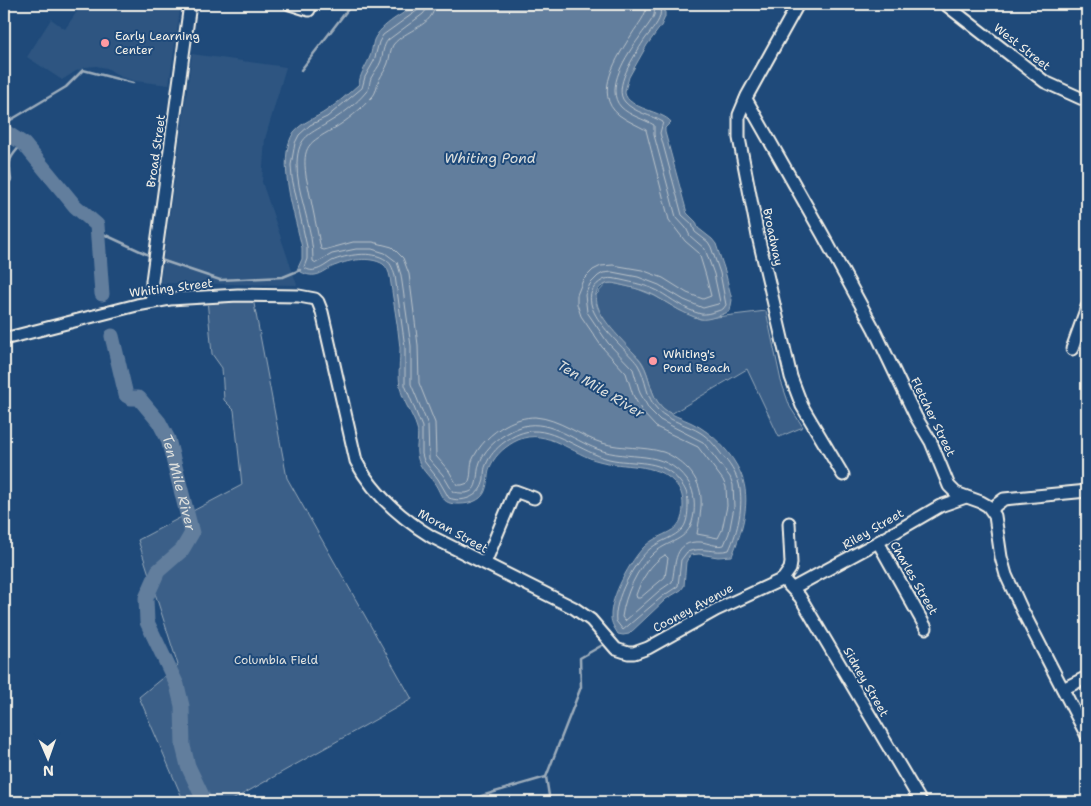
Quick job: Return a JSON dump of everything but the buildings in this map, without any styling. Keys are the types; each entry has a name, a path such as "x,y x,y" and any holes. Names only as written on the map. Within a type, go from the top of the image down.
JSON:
{"street":[{"name":"Broad Street","path":"152,302 153,270 190,4"},
{"path":"290,4 309,10 311,4"},
{"name":"Broadway","path":"798,4 739,115 739,138 758,236 786,362 802,406 843,475"},
{"name":"West Street","path":"945,4 1045,82 1087,101"},
{"name":"Fletcher Street","path":"746,100 824,235 870,321 916,416 931,442 949,486 956,493 981,502 992,510"},
{"name":"Whiting Street","path":"4,339 152,302 238,295 299,296 315,299"},
{"name":"Moran Street","path":"315,299 322,312 356,461 364,476 382,498 412,524 485,564 574,608"},
{"path":"1072,350 1087,307"},
{"path":"1087,490 1004,499 992,510 998,523 1001,556 1006,574 1022,610 1087,736"},
{"path":"485,564 515,491 534,498"},
{"name":"Riley Street","path":"793,588 940,506 967,497"},
{"path":"783,578 790,569 789,523"},
{"name":"Charles Street","path":"878,542 926,628"},
{"name":"Sidney Street","path":"783,578 793,588 819,628 921,802"},
{"name":"Cooney Avenue","path":"574,608 591,620 610,643 621,651 628,653 640,651 716,610 783,578"},
{"path":"1063,689 1087,677"}],"shaded area":[{"name":"Early Learning Center","path":"82,4 181,4 169,85 135,81 121,77 107,68 96,66 76,71 62,80 27,57 51,19 65,29"},
{"path":"192,54 286,67 265,139 262,182 297,285 160,283"}],"green space":[{"path":"612,283 635,288 655,296 679,310 700,319 766,311 781,381 790,407 803,427 779,437 747,369 671,414 664,409 652,392 642,362 614,332 599,310 596,295 606,284"},
{"name":"Columbia Field","path":"240,289 252,293 287,478 412,699 229,802 184,802 139,697 178,665 138,540 242,485 234,410 224,400 222,368 212,354 207,299"}],"water":[{"name":"Whiting Pond","path":"420,4 665,4 665,17 661,26 647,45 629,77 625,93 632,103 661,115 671,122 665,128 665,132 687,213 696,222 698,228 716,244 732,300 730,311 711,318 701,319 648,293 611,283 606,284 597,291 596,301 600,312 608,324 642,363 652,391 662,407 672,414 700,427 727,451 741,474 746,495 746,505 742,526 732,556 690,555 686,562 684,586 681,590 666,599 629,634 618,634 613,626 611,617 614,599 622,579 644,547 675,528 679,523 682,516 683,499 680,490 674,482 658,471 649,468 599,461 550,439 529,437 510,444 496,457 489,470 486,490 480,498 466,504 448,502 442,497 436,485 419,462 417,428 400,386 400,348 390,277 387,268 383,264 366,259 342,263 315,275 308,275 297,270 302,259 302,248 289,189 286,158 294,132 301,125 335,105 359,84 377,34 394,19"}],"waterway":[{"path":"301,70 352,4"},
{"path":"4,124 66,87 83,70 133,83"},
{"name":"Ten Mile River","path":"4,131 24,144 75,206 97,225 102,294"},
{"path":"4,191 11,180 11,159 23,143"},
{"name":"Ten Mile River","path":"99,232 153,257"},
{"name":"Ten Mile River","path":"158,259 220,280 283,277 300,270"},
{"name":"Ten Mile River","path":"112,336 126,395 131,398 139,398 159,422 168,439 192,533 182,550 158,571 146,598 147,622 177,685 182,706 183,746 188,766 205,802"},
{"name":"Ten Mile River","path":"550,802 546,777 581,687 580,658 606,643"},
{"path":"452,802 471,799 546,777"}],"place":[{"name":"Early Learning Center","path":"105,43"},
{"name":"Whiting's Pond Beach","path":"653,361"}]}
